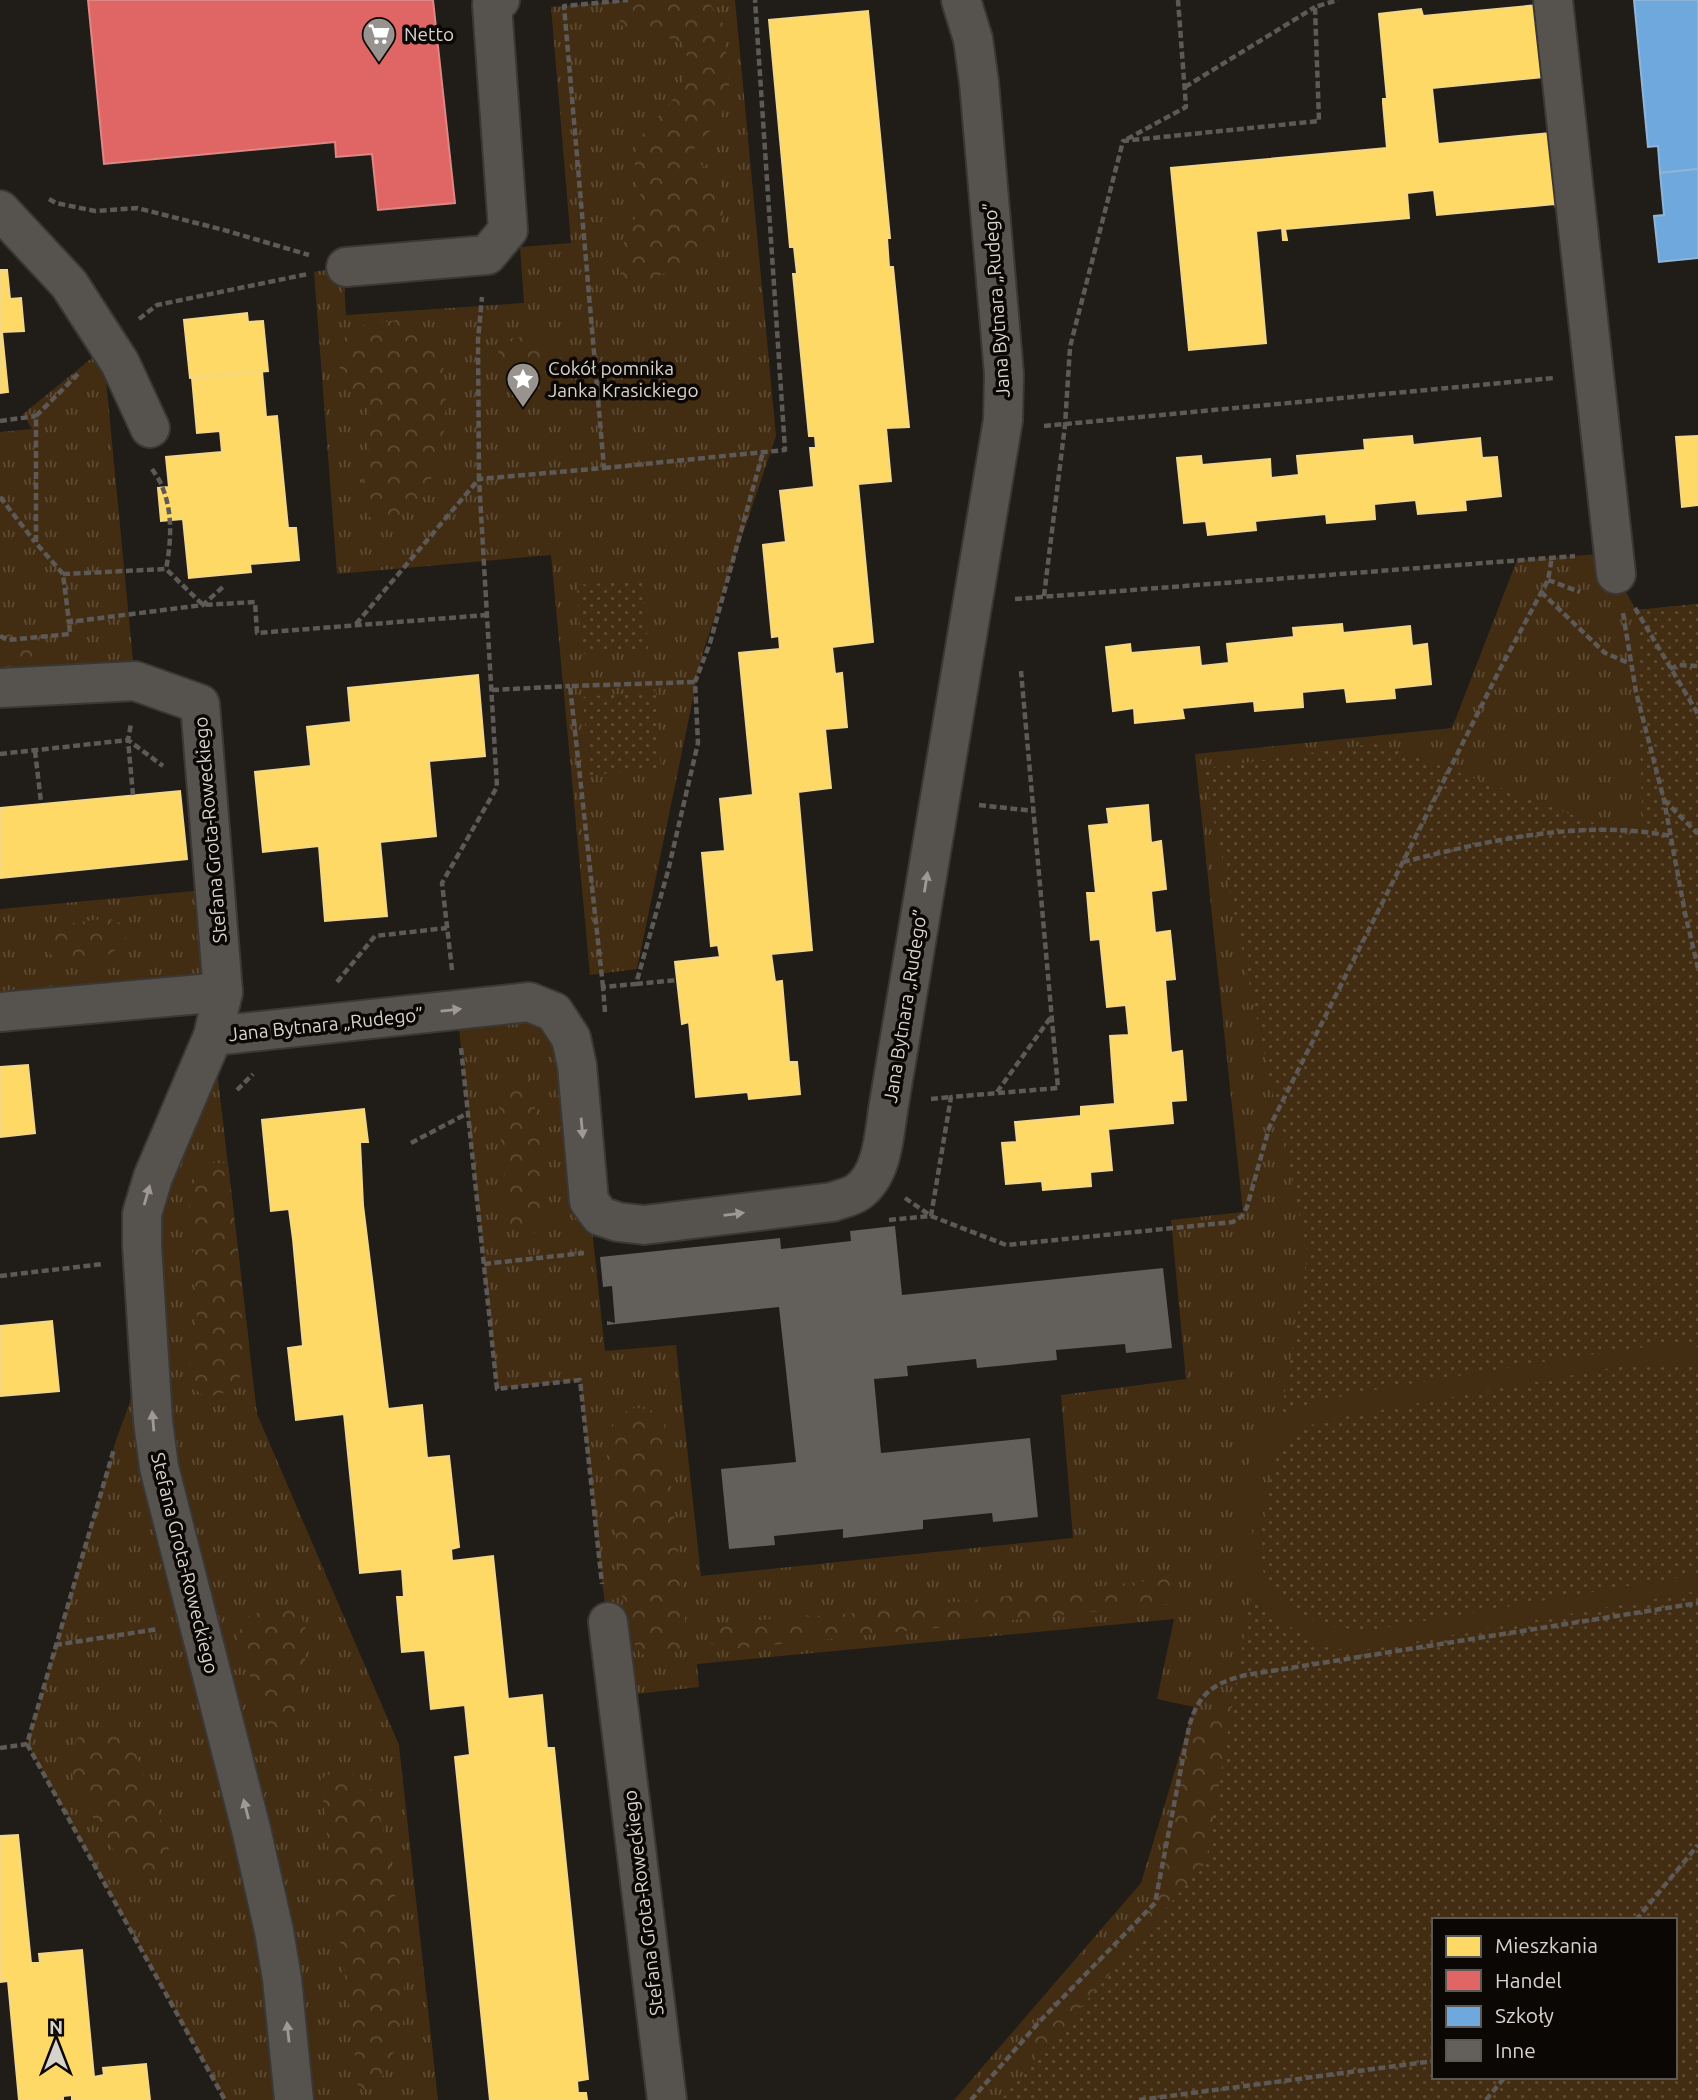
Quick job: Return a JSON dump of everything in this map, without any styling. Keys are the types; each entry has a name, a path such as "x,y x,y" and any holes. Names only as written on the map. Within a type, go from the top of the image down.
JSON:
{"street":[{"path":"346,267 487,255 508,230 492,5 500,0"},
{"name":"Jana Bytnara „Rudego”","path":"213,1036 529,1002 554,1012 571,1038 589,1201 600,1216 618,1223 644,1225 832,1202 858,1192 872,1177 881,1152 1001,431 1004,374 979,82 973,39 961,0"},
{"path":"1553,0 1615,563"},
{"path":"0,210 69,284 120,363 150,445"},
{"name":"Stefana Grota-Roweckiego","path":"0,688 135,681 200,704 223,992 213,1036 153,1177 142,1214 142,1260 153,1421 159,1467 251,1829 274,1931 282,1979 294,2100"},
{"path":"0,1012 223,992"},
{"name":"Stefana Grota-Roweckiego","path":"608,1622 667,2100"}],"path":[{"path":"604,468 564,6 628,0"},
{"path":"355,625 479,479 785,450 755,0"},
{"path":"1044,596 1065,425 1070,347 1123,141 1186,107 1178,0"},
{"path":"1185,87 1315,7 1338,0"},
{"path":"1123,141 1319,121 1315,7"},
{"path":"45,196 56,203 95,211 137,208 224,230 346,267"},
{"path":"487,255 478,340 479,479 497,787 442,883 497,1390 580,1380 600,1567"},
{"path":"135,323 157,305 346,267"},
{"path":"0,421 36,416 86,366"},
{"path":"1001,431 1593,374"},
{"path":"36,416 36,543"},
{"path":"150,445 170,520 166,569"},
{"path":"636,984 668,870 698,743 695,682 710,643 764,452"},
{"path":"0,497 63,574 70,634 8,640 0,636"},
{"path":"872,1177 930,1216 1006,1245 1233,1223 1242,1216 1247,1207 1269,1128 1499,671 1548,580 1552,558"},
{"path":"972,602 1552,558 1615,563"},
{"path":"1615,563 1630,663 1664,800 1698,968"},
{"path":"1615,563 1670,669 1698,714"},
{"path":"63,574 166,569 203,606"},
{"path":"203,606 225,585"},
{"path":"1541,592 1605,653 1630,663"},
{"path":"69,622 255,602 257,633 487,615"},
{"path":"1670,669 1679,665 1698,666"},
{"path":"930,1216 951,1097 1058,1087 1021,671"},
{"path":"492,690 695,682"},
{"path":"570,686 605,1013"},
{"path":"0,754 128,740"},
{"path":"35,751 41,802"},
{"path":"1664,800 1698,834"},
{"path":"967,804 1034,811"},
{"path":"1403,862 1507,839 1566,832 1620,829 1671,836"},
{"path":"301,1026 374,936 447,928"},
{"path":"603,987 677,980"},
{"path":"997,1092 1051,1017"},
{"path":"236,1090 256,1071"},
{"path":"411,1143 468,1113"},
{"path":"0,1276 142,1260"},
{"path":"116,1440 27,1744 225,2100"},
{"path":"971,2100 1041,2020 1155,1903 1194,1707 1210,1690 1228,1679 1246,1675 1698,1603"},
{"path":"0,1748 27,1744"},
{"path":"1638,1918 1698,1845"},
{"path":"1139,2100 1432,2061"},
{"path":"1486,2100 1503,2079"}],"green space":[{"path":"627,0 735,0 776,436 702,655 637,969 590,975 551,555 337,574 314,272 343,267 346,315 524,303 520,247 571,243 551,7"},
{"path":"638,4 710,4 723,24 729,84 722,114 711,130 695,144 693,159 717,176 723,192 723,217 710,244 679,266 647,282 623,284 618,256 636,216 641,197 634,155 642,135 671,102 682,81 688,59 682,42 627,32 616,16"},
{"path":"397,320 421,329 440,344 446,397 444,433 435,469 419,500 404,513 377,523 368,515 359,489 369,461 369,404 344,384 338,361 345,337 359,326"},
{"path":"534,336 560,356 558,369 550,383 537,395 515,392 501,374 498,351 512,338"},
{"path":"103,349 135,681 0,688 0,432 32,429 23,414"},
{"path":"1613,553 1616,574 1636,610 1698,604 1698,2100 954,2100 1141,1883 1194,1707 1157,1699 1174,1619 697,1664 699,1687 618,1696 600,1567 580,1380 497,1389 457,1010 554,1012 589,1201 605,1351 676,1345 701,1576 1073,1538 1061,1395 1186,1379 1171,1220 1243,1212 1195,754 1452,728 1517,560"},
{"path":"642,580 648,649 582,654 577,585"},
{"path":"1698,604 1698,2100 1001,2100 1206,1862 1308,1255 1203,769 1379,743 1643,841 1636,610"},
{"path":"0,621 12,626 43,627 44,653 22,668 0,669"},
{"path":"656,691 661,769 589,775 583,697"},
{"path":"215,889 223,992 0,1012 0,909"},
{"path":"108,918 125,925 126,942 101,960 61,965 43,946 50,926"},
{"path":"213,1036 257,1414 399,1745 438,2100 225,2100 27,1744 116,1440 149,1350 142,1246"},
{"path":"512,1069 525,1072 532,1085 543,1178 540,1234 510,1229 498,1113 503,1085"},
{"path":"209,1163 228,1163 249,1344 239,1379 229,1392 211,1396 200,1394 187,1379 197,1318 187,1192"},
{"path":"1671,1344 1698,1347 1698,1366 1622,1366 1321,1421 1292,1438 1270,1461 1257,1488 1252,1518 1255,1548 1266,1577 1286,1601 1314,1620 1345,1628 1378,1629 1698,1574 1698,1591 1373,1649 1349,1650 1321,1644 1293,1629 1270,1611 1244,1576 1233,1535 1233,1513 1238,1491 1246,1469 1262,1441 1283,1419 1301,1407 1347,1395 1409,1384"},
{"path":"628,1409 651,1410 664,1424 685,1633 679,1650 664,1657 641,1654 626,1631 607,1459 607,1433"},
{"path":"1166,1579 1181,1589 1169,1604 723,1650 710,1643 717,1629 745,1621 843,1614"},
{"path":"275,1607 290,1608 299,1615 304,1622 307,1642 298,1715 284,1731 266,1722 236,1636 249,1616"},
{"path":"1236,1705 1432,2026 1432,2079 1434,2079 1439,2100 1038,2066 1032,2041 1042,2020 1155,1903 1189,1727 1214,1708"},
{"path":"93,1732 116,1735 134,1749 169,1842 166,1860 151,1873 127,1868 78,1792 71,1769 72,1753 78,1737"},
{"path":"345,1767 375,1793 390,1861 401,1936 405,2009 400,2038 386,2070 379,2081 369,2089 360,2089 355,2079 349,2004 321,1780 331,1769"}],"building: Mieszkania":[{"path":"1538,5 1543,77 1432,88 1438,144 1550,133 1557,212 1555,204 1437,215 1434,190 1407,193 1409,218 1285,229 1287,240 1283,240 1282,228 1256,231 1266,343 1189,350 1171,168 1387,148 1383,99 1387,99 1379,14 1421,9 1423,16"},
{"path":"868,11 890,238 887,238 889,267 893,267 909,427 886,428 891,481 858,484 873,642 832,647 835,674 842,673 847,727 825,729 831,788 798,792 812,950 771,954 775,982 782,981 789,1062 797,1062 800,1094 749,1099 748,1092 696,1097 689,1022 682,1024 675,962 720,957 718,945 711,946 702,853 725,851 720,799 753,795 739,653 780,649 779,636 772,637 763,545 786,542 780,491 814,487 810,448 816,448 815,436 809,436 793,274 797,274 794,247 790,247 769,20"},
{"path":"0,270 7,270 10,299 21,298 24,331 2,332 8,392 0,393"},
{"path":"247,313 248,322 263,321 268,371 190,378 184,320"},
{"path":"262,371 266,417 277,416 288,528 296,528 299,560 250,564 251,572 189,578 183,519 161,521 158,488 169,487 166,457 222,452 220,431 197,433 192,378"},
{"path":"1412,436 1413,445 1480,438 1482,458 1497,457 1501,496 1465,500 1466,510 1418,514 1416,500 1374,504 1375,519 1327,523 1326,514 1255,521 1256,530 1208,535 1206,521 1184,523 1177,458 1201,456 1202,465 1270,459 1271,478 1299,475 1297,456 1365,450 1364,440"},
{"path":"1698,436 1698,505 1682,507 1676,437"},
{"path":"1342,624 1343,633 1410,626 1412,646 1427,644 1431,684 1394,688 1395,698 1347,702 1345,688 1302,692 1303,707 1255,711 1254,701 1182,708 1184,718 1135,723 1134,708 1113,711 1106,647 1130,644 1131,653 1199,647 1201,666 1229,663 1227,644 1294,637 1293,628"},
{"path":"478,675 485,756 429,761 436,836 380,842 387,916 325,921 319,846 263,852 255,772 311,766 307,727 351,722 348,688"},
{"path":"180,791 187,859 0,878 0,808"},
{"path":"1148,805 1151,843 1161,841 1166,889 1151,891 1155,933 1170,931 1175,979 1165,980 1171,1053 1182,1051 1186,1100 1171,1101 1173,1123 1108,1129 1112,1170 1090,1172 1091,1186 1043,1190 1042,1181 1006,1184 1002,1143 1017,1142 1015,1122 1081,1116 1081,1107 1115,1104 1110,1036 1129,1035 1126,1005 1107,1007 1100,939 1091,940 1087,893 1096,893 1089,826 1109,824 1107,809"},
{"path":"28,1065 35,1133 0,1137 0,1067"},
{"path":"364,1109 368,1142 360,1142 363,1205 388,1409 422,1405 427,1458 449,1456 459,1547 451,1549 452,1561 493,1556 508,1699 542,1695 547,1748 554,1748 588,2079 577,2081 578,2093 586,2093 587,2100 490,2100 455,1757 470,1755 465,1705 431,1709 425,1650 402,1652 397,1597 404,1597 402,1569 360,1573 344,1414 296,1420 288,1348 303,1346 293,1239 289,1209 271,1211 262,1120"},
{"path":"52,1321 59,1391 0,1396 0,1326"},
{"path":"18,1835 31,1963 40,1963 39,1954 82,1950 94,2077 104,2075 103,2068 146,2064 150,2100 72,2100 72,2095 63,2096 63,2100 19,2100 8,1981 0,1982 0,1836"}],"building: Handel":[{"path":"88,0 433,0 455,203 378,210 372,154 336,157 335,142 104,164"}],"building: Szkoły":[{"path":"1634,0 1698,0 1698,169 1660,173 1658,146 1648,147"},
{"path":"1698,169 1698,258 1659,262 1654,216 1664,215 1660,173"}],"building: Inne":[{"path":"895,1226 902,1295 1163,1268 1172,1348 1126,1353 1125,1344 1056,1350 1057,1360 977,1368 976,1359 907,1366 908,1376 874,1379 881,1453 1030,1438 1038,1517 993,1522 992,1513 923,1520 923,1529 843,1538 843,1529 774,1536 775,1545 729,1549 721,1469 796,1462 779,1307 607,1325 607,1321 615,1323 612,1286 603,1287 600,1257 780,1238 781,1249 851,1241 850,1231"}],"place":[{"name":"Netto","path":"379,64"},
{"name":"Cokół pomnika Janka Krasickiego","path":"523,409"}]}
